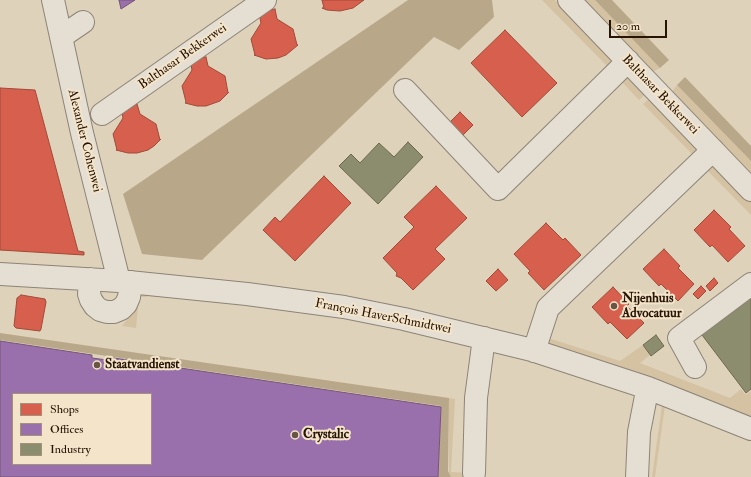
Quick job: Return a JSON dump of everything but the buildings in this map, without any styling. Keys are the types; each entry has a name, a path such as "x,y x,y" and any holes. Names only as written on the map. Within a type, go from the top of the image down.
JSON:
{"street":[{"name":"Alexander Cohenwei","path":"53,0 82,133 125,281"},
{"name":"Balthasar Bekkerwei","path":"102,114 265,0"},
{"name":"Balthasar Bekkerwei","path":"569,0 751,190"},
{"path":"61,37 83,22"},
{"path":"405,90 498,189 628,61"},
{"path":"534,351 548,308 712,150"},
{"name":"François HaverSchmidtwei","path":"0,274 125,281 247,294 344,307 432,325 534,351 648,388 688,411 739,430"},
{"path":"90,279 89,294 91,300 100,310 107,312 114,312 121,309 126,304 129,297 125,281"},
{"path":"695,368 679,338 751,284"},
{"path":"474,473 476,398 484,338"},
{"path":"637,477 639,432 648,388"}],"shaded area":[{"path":"408,0 492,0 494,17 459,50 434,37 202,260 142,254 123,194"},
{"path":"542,0 555,0 615,62 609,68"},
{"path":"581,0 595,0 660,68 651,73"},
{"path":"595,0 612,0 669,60 660,68"},
{"path":"626,75 646,94 639,100 622,82"},
{"path":"685,77 751,146 751,161 677,85"},
{"path":"677,85 751,161 751,176 671,93"},
{"path":"650,98 697,149 695,157 643,104"},
{"path":"711,165 716,167 751,202 751,215 704,167"},
{"path":"140,294 147,294 148,296 139,297 136,328 122,326 127,320"},
{"path":"0,333 449,398 448,471 451,477 438,477 441,406 0,340"},
{"path":"545,337 620,361 643,345 650,355 640,363 730,398 741,389 746,395 751,391 751,418 551,346"},
{"path":"449,398 455,399 451,472 471,473 472,477 451,477 449,474"},
{"path":"662,405 665,406 655,477 652,477"}],"place":[{"name":"Nijenhuis Advocatuur","path":"614,306"},
{"name":"Staatvandienst","path":"97,365"},
{"name":"Crystalic","path":"295,435"}]}
